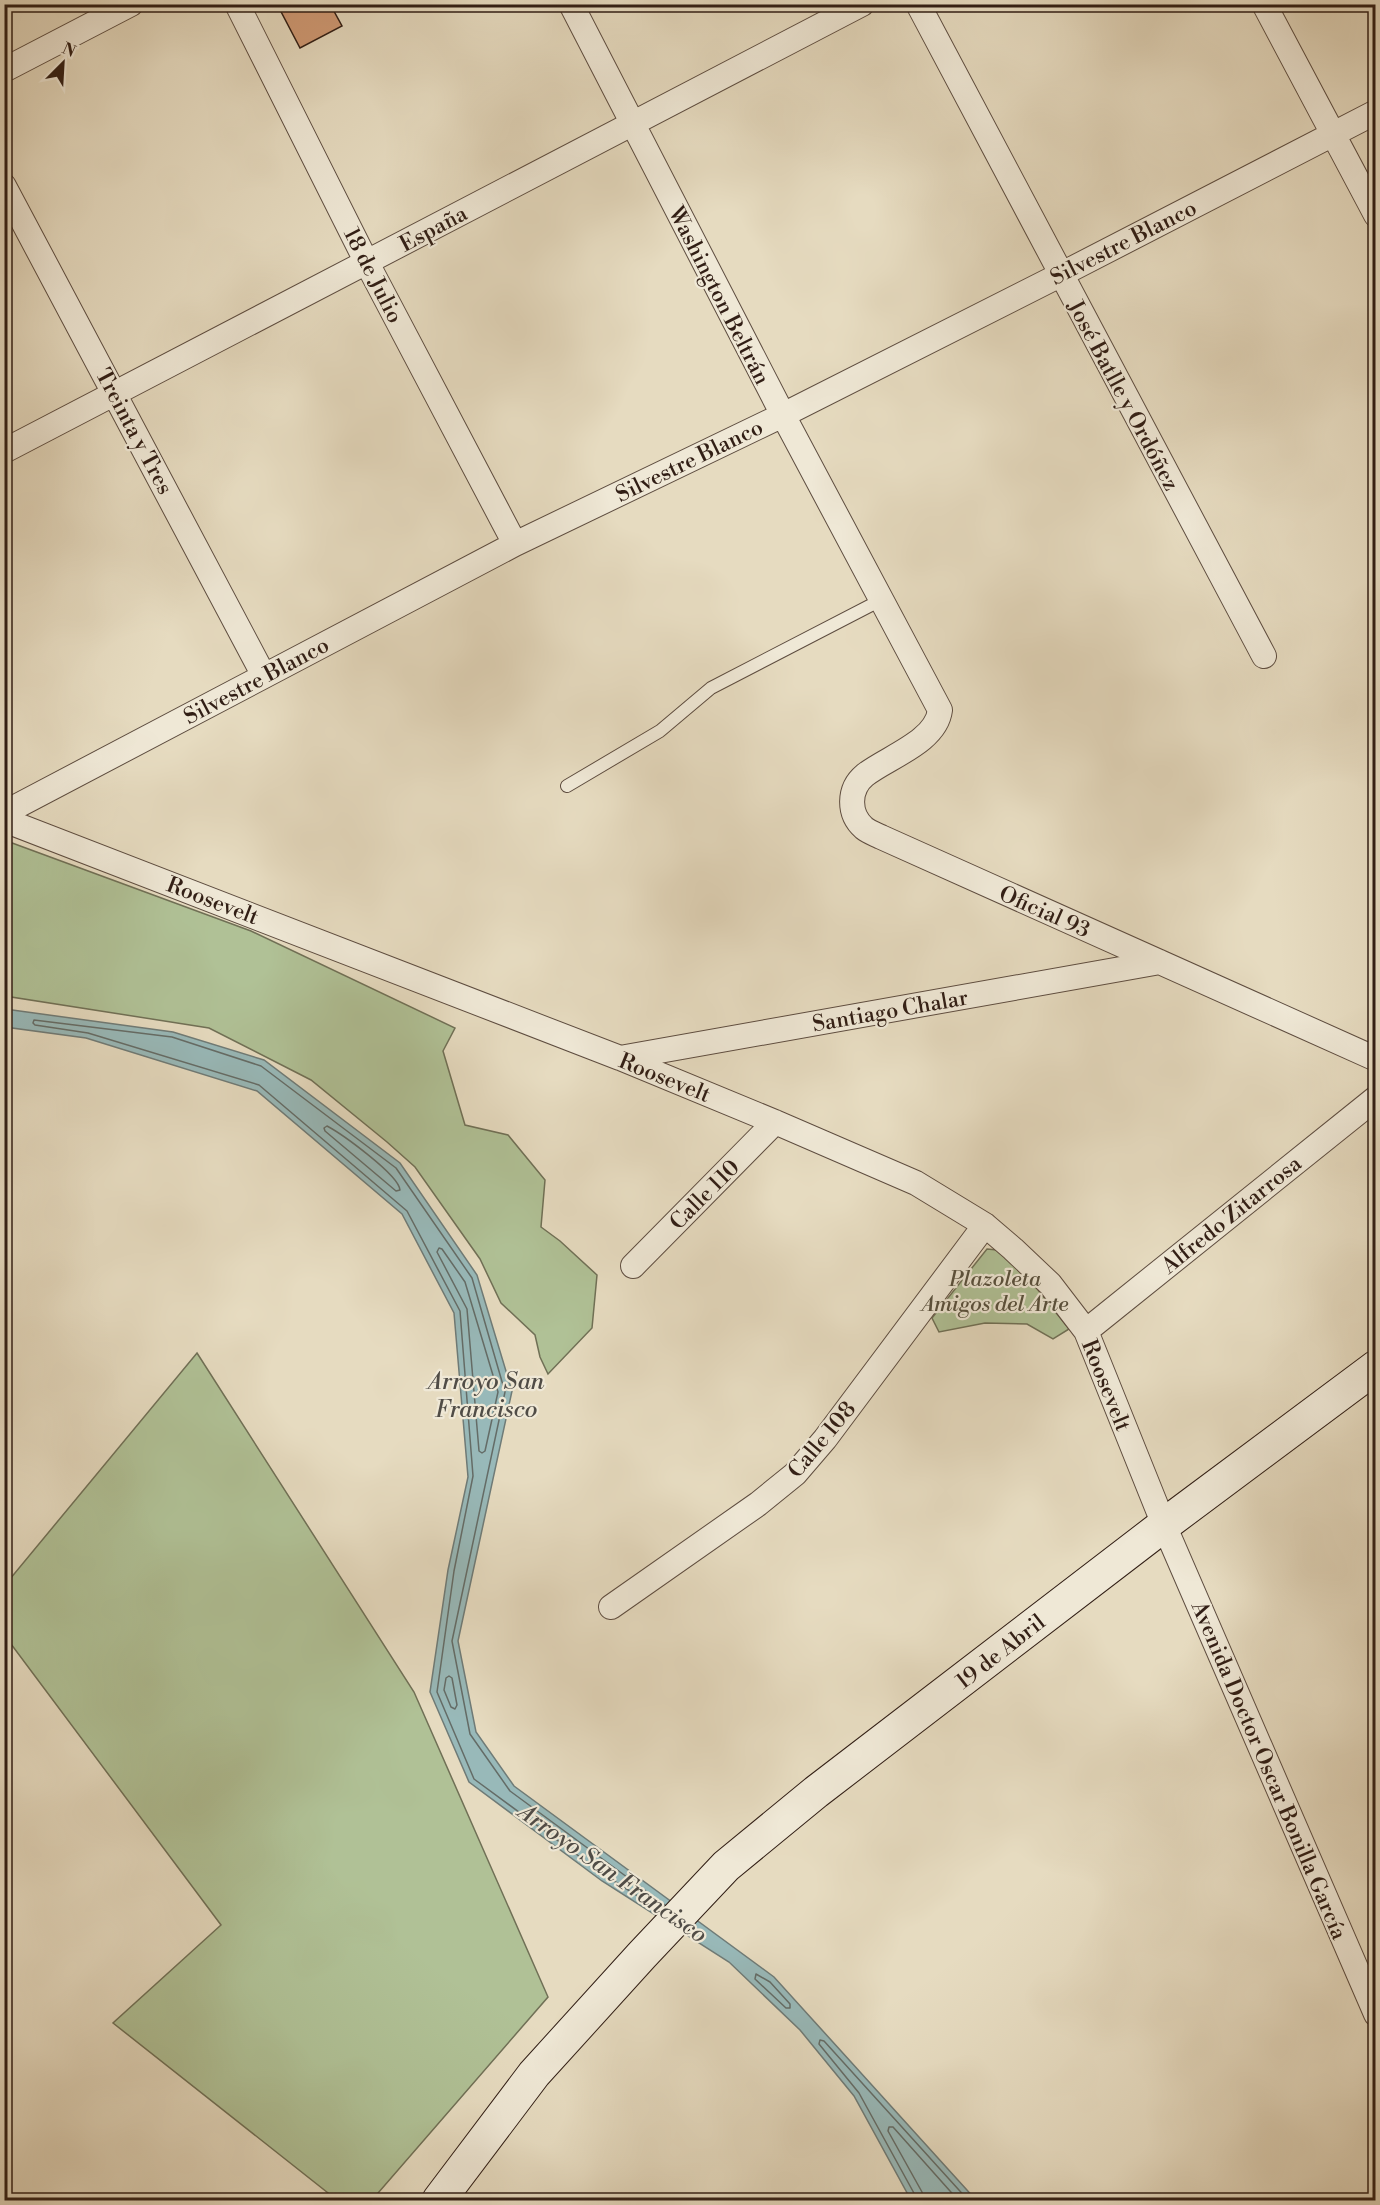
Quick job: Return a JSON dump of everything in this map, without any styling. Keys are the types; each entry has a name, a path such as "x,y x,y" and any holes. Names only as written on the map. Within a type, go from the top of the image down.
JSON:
{"street":[{"path":"4,70 131,4"},
{"name":"18 de Julio","path":"237,4 367,263 515,544"},
{"name":"Washington Beltrán","path":"571,4 783,415 940,710"},
{"name":"España","path":"4,451 862,4"},
{"name":"José Batlle y Ordóñez","path":"918,4 1264,656"},
{"path":"1264,4 1376,215"},
{"name":"Silvestre Blanco","path":"4,813 515,544 783,415 1376,112"},
{"name":"Treinta y Tres","path":"4,186 264,676"},
{"name":"Oficial 93","path":"940,710 935,726 915,744 864,776 855,790 851,803 856,818 865,829 1376,1059"},
{"name":"Roosevelt","path":"4,820 620,1058 916,1183 985,1225 1014,1248 1050,1284 1086,1331 1164,1525"},
{"name":"Santiago Chalar","path":"620,1058 1160,962"},
{"name":"Alfredo Zitarrosa","path":"1086,1331 1376,1098"},
{"name":"Calle 110","path":"633,1266 775,1122"},
{"name":"Calle 108","path":"611,1607 758,1504 795,1474 825,1439 985,1225"},
{"name":"19 de Abril","path":"439,2200 534,2074 726,1866 816,1792 1164,1525 1376,1367"},
{"name":"Avenida Doctor Oscar Bonilla García","path":"1164,1525 1376,2014"}],"lane":[{"path":"567,786 660,731 711,688 881,600"}],"green space":[{"path":"4,840 251,931 455,1028 443,1051 465,1125 508,1135 545,1180 541,1227 597,1275 592,1328 548,1374 540,1357 535,1335 501,1303 480,1259 415,1167 311,1080 209,1028 5,996"},
{"name":"Plazoleta Amigos del Arte","path":"987,1249 997,1250 1027,1276 1069,1329 1053,1339 1027,1324 985,1323 939,1332 932,1318"},
{"path":"197,1353 414,1692 548,1997 372,2200 337,2200 113,2023 221,1925 5,1636 5,1585"}],"water":[{"name":"Arroyo San Francisco","path":"5,1009 173,1032 264,1060 400,1163 477,1275 512,1391 458,1641 476,1732 514,1786 774,1977 976,2200 911,2200 854,2096 800,2030 729,1962 602,1881 469,1782 430,1692 448,1570 468,1477 454,1313 402,1214 257,1091 86,1038 5,1027"}],"building":[{"path":"277,4 330,4 342,26 300,48"}]}
